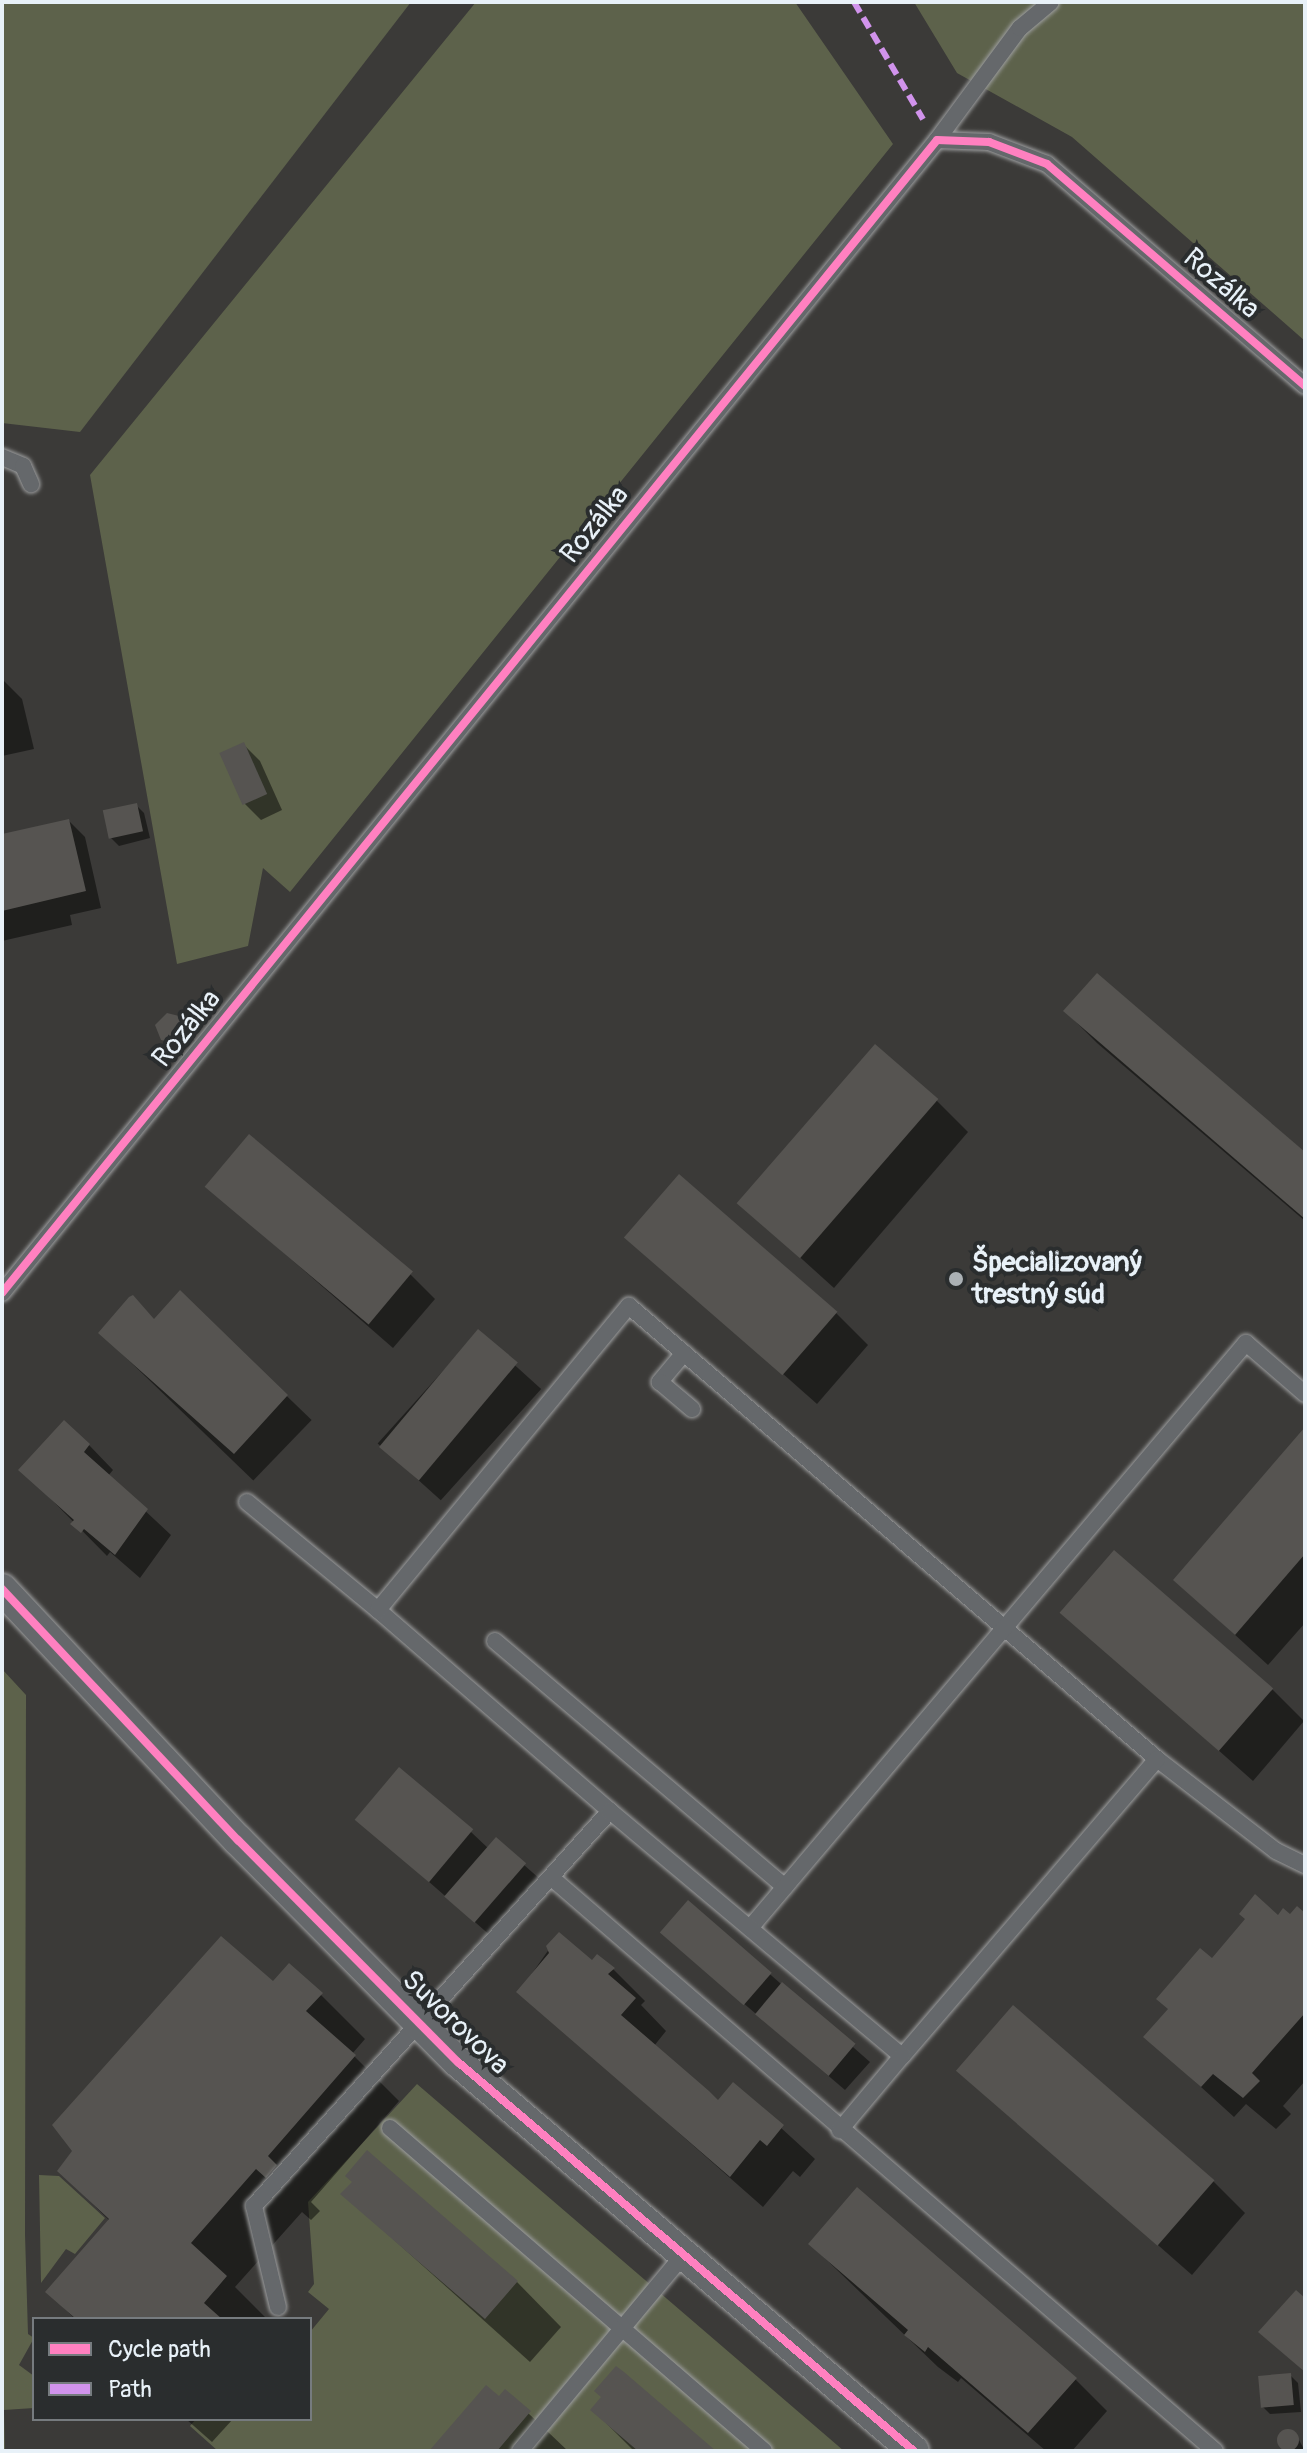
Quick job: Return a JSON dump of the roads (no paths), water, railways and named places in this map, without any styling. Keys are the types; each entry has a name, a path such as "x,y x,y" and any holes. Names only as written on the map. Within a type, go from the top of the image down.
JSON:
{"street":[{"name":"Suvorovova","path":"2,1589 238,1840 458,2062 914,2451"}],"lane":[{"path":"937,140 1020,28 1051,2"},
{"name":"Rozálka","path":"2,1293 937,140 989,142 1047,164 1305,386"},
{"path":"2,457 23,466 31,484"},
{"path":"378,1610 629,1306 1157,1759 1276,1851 1305,1865"},
{"path":"750,1928 1246,1343 1305,1394"},
{"path":"684,1353 660,1382 692,1409"},
{"path":"247,1502 902,2056"},
{"path":"495,1641 785,1887"},
{"path":"840,2130 1157,1759"},
{"path":"278,2307 254,2206 423,2024 610,1811"},
{"path":"553,1879 1215,2451"},
{"path":"390,2128 764,2451"},
{"path":"520,2451 620,2326 684,2254"}],"place":[{"name":"Špecializovaný trestný súd","path":"956,1279"}]}
